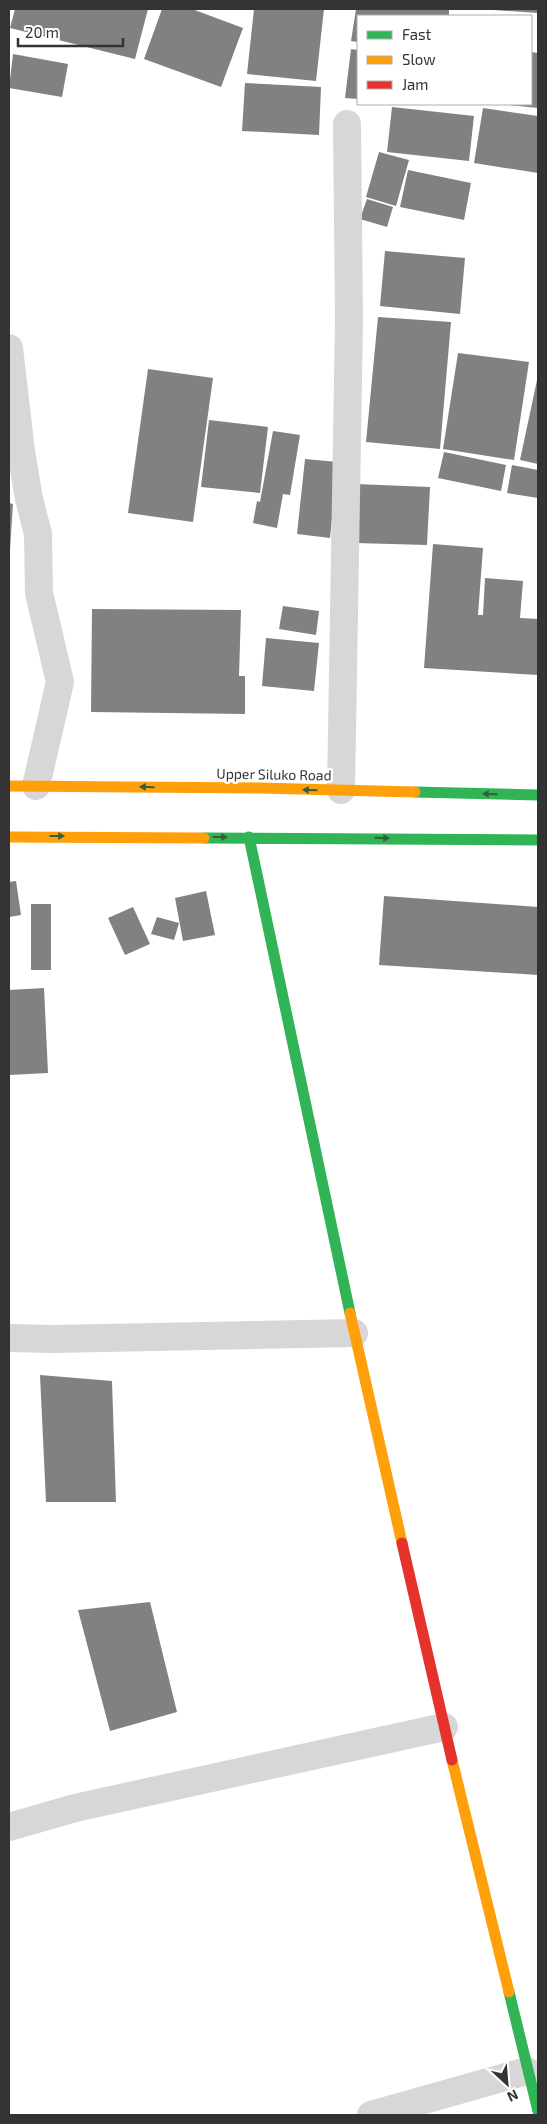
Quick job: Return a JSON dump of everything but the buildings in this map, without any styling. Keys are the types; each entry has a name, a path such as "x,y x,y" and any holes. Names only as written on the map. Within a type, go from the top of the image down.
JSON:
{"street":[{"path":"341,790 349,320 347,124"},
{"path":"9,348 21,451 29,499 38,534 39,594 60,682 36,786"},
{"name":"Upper Siluko Road","path":"9,786 341,790 538,795"},
{"path":"9,837 538,840"},
{"path":"249,837 354,1333 444,1727 538,2111"},
{"path":"9,1338 52,1340 354,1333"},
{"path":"9,1827 75,1808 444,1727"},
{"path":"371,2115 528,2071"}],"traffic: fast":[{"path":"415,792 538,795"},
{"path":"249,837 350,1313"},
{"path":"204,838 538,840"},
{"path":"509,1992 538,2111"}],"traffic: slow":[{"path":"9,786 260,788 415,792"},
{"path":"9,837 204,838"},
{"path":"350,1313 402,1543"},
{"path":"452,1760 509,1992"}],"traffic: jam":[{"path":"402,1543 452,1760"}]}
